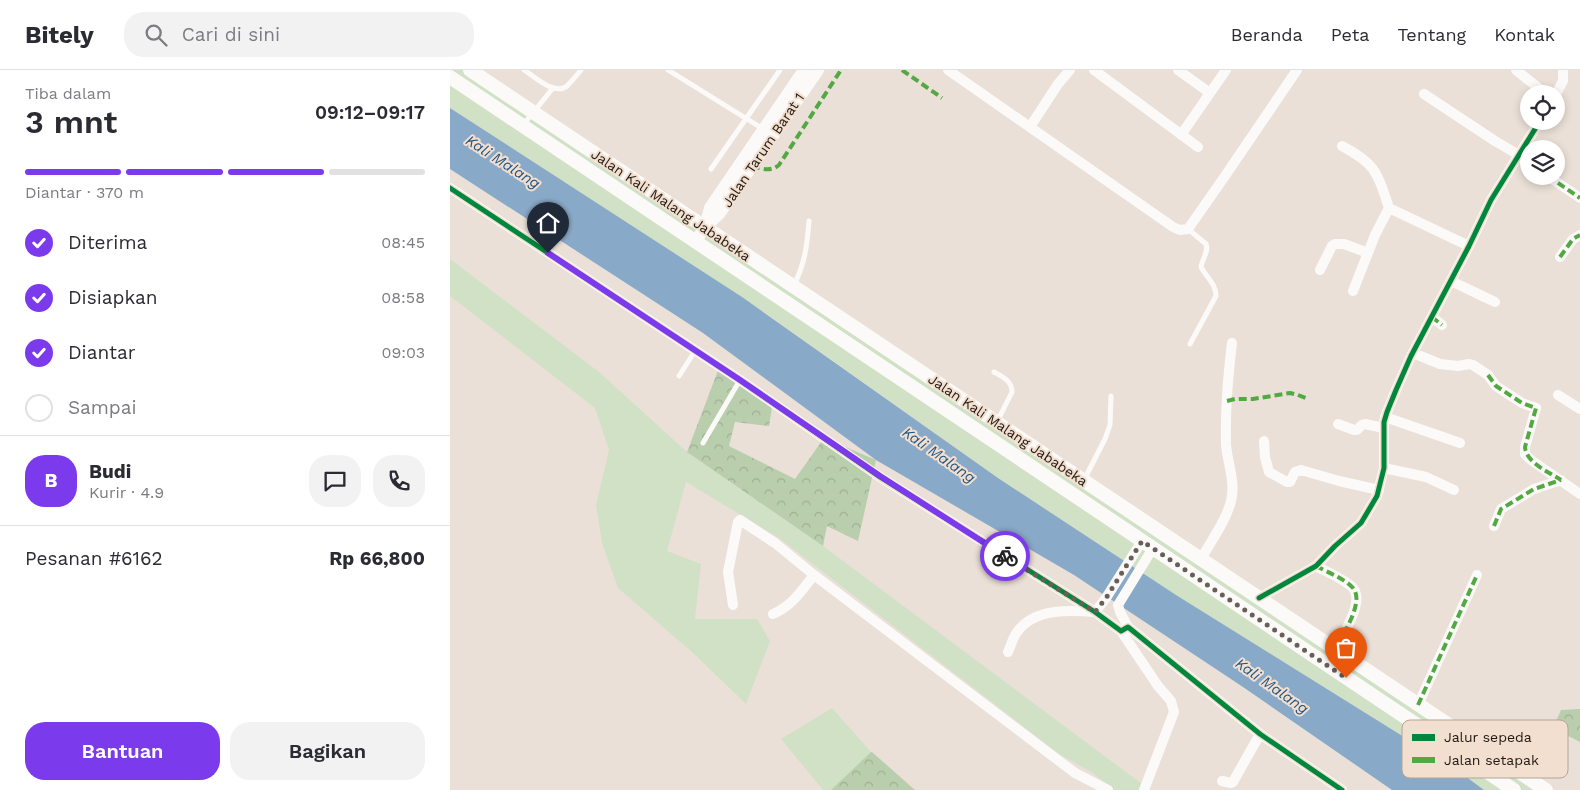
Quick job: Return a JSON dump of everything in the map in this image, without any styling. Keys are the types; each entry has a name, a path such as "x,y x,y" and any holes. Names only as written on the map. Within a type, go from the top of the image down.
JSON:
{"main road":[{"name":"Jalan Kali Malang Jababeka","path":"470,70 1441,720"},
{"name":"Jalan Kali Malang Jababeka","path":"450,77 1144,546 1409,720"},
{"path":"1346,678 1356,663"},
{"name":"Jalan Kali Malang Jababeka","path":"1496,778 1514,790"},
{"name":"Jalan Kali Malang Jababeka","path":"1528,778 1546,790"}],"street":[{"name":"Jalan Tarum Barat 1","path":"705,227 710,208 804,70"},
{"name":"Jalan Tarum Barat 1","path":"695,242 705,227 719,214 818,70"},
{"path":"948,70 1173,227 1180,230 1188,229 1297,70"},
{"path":"1030,127 1058,84 1070,70"},
{"path":"1094,70 1198,147"},
{"path":"1178,70 1210,93"},
{"path":"1181,135 1226,70"},
{"path":"1516,70 1535,85"},
{"path":"1561,85 1563,81 1563,70"},
{"path":"1424,94 1519,155"},
{"path":"1259,598 1316,566 1361,523 1377,496 1384,468 1384,428 1390,404 1413,353 1491,200 1534,130"},
{"path":"1342,146 1361,156 1373,168 1389,208 1353,291"},
{"path":"1561,185 1580,198"},
{"path":"450,188 740,380 880,476 1125,629 1260,734 1342,790"},
{"path":"1389,208 1469,246"},
{"path":"1560,257 1573,239 1580,235"},
{"path":"1320,270 1332,246 1335,244 1344,244 1368,253"},
{"path":"1451,281 1495,302"},
{"path":"1432,317 1442,325"},
{"path":"1200,559 1232,500 1233,484 1226,444 1228,377 1232,343"},
{"path":"1413,353 1440,364 1473,365 1488,375 1496,386 1522,403 1536,408 1525,447 1525,454 1580,494"},
{"path":"1558,395 1580,409"},
{"path":"1386,417 1460,443"},
{"path":"1338,424 1354,430 1357,430 1364,424 1384,428"},
{"path":"1264,441 1268,472 1287,482 1290,482 1295,472 1301,470 1379,490"},
{"path":"1384,468 1426,476 1454,490"},
{"path":"1494,526 1501,509 1534,489 1561,480"},
{"path":"733,604 728,572 740,520 775,543 814,575 1075,773 1108,790"},
{"path":"1144,546 1143,565 1118,604 1125,629 1158,686 1171,701 1174,712 1144,790"},
{"path":"1095,612 1144,546"},
{"path":"1316,566 1352,588 1357,596 1349,624 1335,649"},
{"path":"773,614 787,606 798,596 814,575"},
{"path":"1418,705 1478,575"},
{"path":"1008,652 1017,631 1028,621 1056,611 1095,612"},
{"path":"1222,781 1233,782 1260,734"}],"lane":[{"path":"524,70 553,88 559,89 568,86 581,70"},
{"path":"668,70 764,130"},
{"path":"711,169 780,70"},
{"path":"522,126 553,88"},
{"path":"793,287 802,269 807,246 809,221"},
{"path":"1188,229 1206,244 1207,248 1201,267 1216,290 1216,296 1190,344"},
{"path":"680,376 695,351"},
{"path":"994,372 1007,380 1012,386 1012,392 996,422"},
{"path":"703,443 740,380"},
{"path":"1084,480 1110,425 1111,396"}],"green space":[{"path":"450,70 470,70 1441,720 1402,720 1402,736 1168,590 998,478 764,312 450,108"},
{"path":"450,259 599,372 687,452 823,546 1150,790 1113,790 1093,773 1059,754 779,538 686,482 667,551 701,564 695,619 757,619 770,641 746,704 692,652 618,588 602,543 596,505 609,450 595,408 450,296"},
{"path":"719,368 773,401 769,426 735,422 729,446 795,479 824,438 876,460 858,541 827,526 823,546 687,452"},
{"path":"832,708 871,752 831,790 823,790 781,739"},
{"path":"1580,709 1580,742 1568,736 1568,720 1557,720 1561,710"},
{"path":"872,752 915,790 831,790"},
{"path":"1468,778 1528,778 1546,790 1484,790"}],"water":[{"name":"Kali Malang","path":"450,108 742,297 998,478 1176,595 1402,736 1402,778 1468,778 1484,790 1392,790 1243,687 1074,575 876,460 703,333 450,169"}],"marked path":[{"path":"752,166 769,169 779,165 841,70"},
{"path":"902,70 942,98"},
{"path":"1561,185 1580,198"},
{"path":"1560,257 1573,239 1580,235"},
{"path":"1432,317 1442,325"},
{"path":"1488,375 1496,386 1522,403 1536,408 1525,447 1526,453 1539,466 1561,480"},
{"path":"1227,401 1290,393 1308,399"},
{"path":"1494,526 1501,509 1534,489 1561,480"},
{"path":"1316,566 1345,582 1353,588 1356,594 1356,602 1351,619 1335,649"},
{"path":"1418,705 1477,575"}],"cycle path":[{"path":"1259,598 1316,566 1361,523 1377,496 1384,468 1384,422 1396,390 1411,356 1491,200 1534,130"},
{"path":"450,188 740,380 880,477 1095,612 1121,631 1128,627 1260,734 1342,790"}],"way so far":[{"path":"1005,556 1095,612 1142,541 1346,678"}],"route":[{"path":"548,253 740,380 880,476 1005,556"}]}
